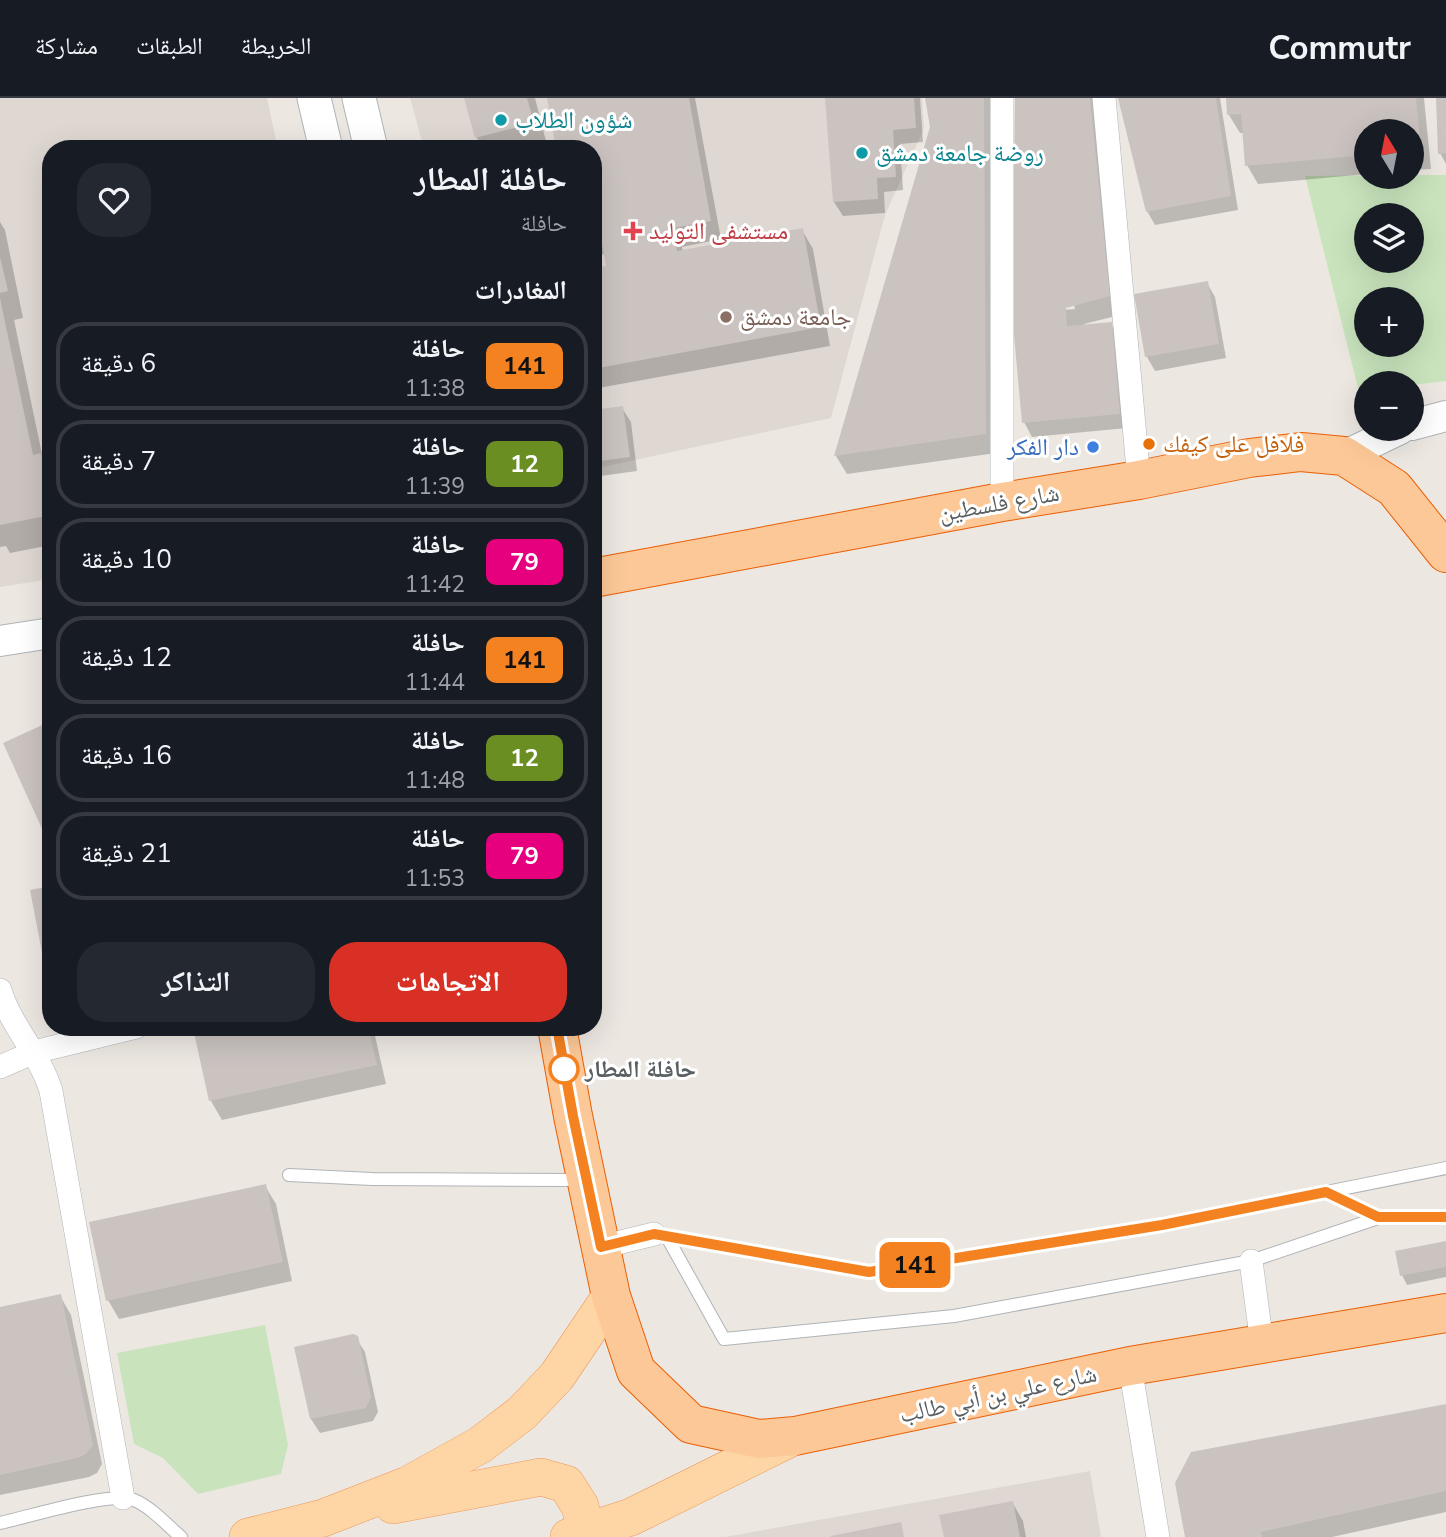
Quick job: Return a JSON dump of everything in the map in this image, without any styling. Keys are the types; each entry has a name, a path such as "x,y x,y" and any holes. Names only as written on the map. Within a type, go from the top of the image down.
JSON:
{"highway":[{"name":"شارع فلسطين","path":"602,576 1002,502 1275,455 1301,452 1344,456"},
{"path":"1344,456 1394,488 1446,553"},
{"path":"559,1036 611,1296 636,1371 691,1424 759,1438 795,1436"},
{"name":"شارع علي بن أبي طالب","path":"795,1436 1130,1366 1446,1313"}],"main road":[{"path":"314,98 325,140"},
{"path":"359,98 369,140"},
{"path":"323,1518 408,1485 480,1445 522,1414 557,1376 611,1296"},
{"name":"شارع علي بن أبي طالب","path":"578,1535 631,1517 795,1436"},
{"path":"248,1537 323,1518 541,1478 566,1484 580,1506 578,1535"}],"street":[{"path":"1002,98 1002,502"},
{"path":"1104,98 1139,480"},
{"path":"1424,422 1446,416"},
{"path":"1344,456 1375,441"},
{"path":"0,641 42,634"},
{"path":"0,990 9,1013 47,1078 54,1105 124,1498"},
{"path":"0,1067 34,1052 99,1036"},
{"path":"601,1247 660,1235"},
{"path":"1251,1261 1262,1344"},
{"path":"1130,1366 1158,1537"}],"lane":[{"path":"660,1235 869,1272 1162,1225 1446,1168"},
{"path":"289,1175 372,1179 586,1180"},
{"path":"1326,1192 1378,1217"},
{"path":"660,1235 724,1339 954,1316 1251,1261 1378,1217 1446,1217"},
{"path":"0,1523 105,1499 124,1498 146,1507 181,1537"}],"shaded area":[{"path":"0,98 267,98 276,140 42,140 42,580 0,587"},
{"name":"جامعة دمشق","path":"410,98 922,98 924,129 885,215 831,418 602,467 602,140 422,140"},
{"path":"1090,1471 1101,1537 725,1537"}],"green space":[{"path":"1424,175 1446,175 1446,381 1424,384 1424,371 1354,372 1305,176 1354,176 1354,189 1424,189"},
{"path":"265,1325 288,1445 281,1474 198,1494 163,1458 134,1444 117,1353"}],"building":[{"name":"شؤون الطلاب","path":"464,98 527,98 534,123 475,138"},
{"name":"مستشفى التوليد","path":"547,98 689,98 711,221 673,228 677,251 803,228 821,327 602,367 602,267 606,266 602,245 602,140 554,140"},
{"name":"روضة جامعة دمشق","path":"825,98 914,98 916,128 893,130 896,177 877,178 878,199 833,202"},
{"path":"925,98 984,98 986,434 834,456 930,127"},
{"path":"1015,98 1090,98 1110,296 1066,308 1067,326 1112,322 1120,414 1022,423 1012,313"},
{"path":"1118,98 1216,98 1231,196 1146,212"},
{"path":"1226,98 1416,98 1418,119 1354,119 1354,156 1245,166 1241,114 1227,115"},
{"path":"1436,98 1446,98 1446,153 1438,154"},
{"path":"0,257 8,291 0,293"},
{"path":"1208,281 1219,344 1145,357 1134,294"},
{"path":"0,298 33,455 41,453 42,458 42,517 0,525"},
{"path":"623,406 630,457 602,461 602,409"},
{"path":"42,725 42,829 3,743"},
{"path":"42,888 42,952 30,890"},
{"path":"195,1036 370,1036 377,1065 209,1101"},
{"path":"266,1184 283,1262 106,1301 89,1222"},
{"path":"1446,1241 1446,1267 1400,1276 1395,1251"},
{"path":"61,1294 93,1445 86,1454 78,1458 0,1475 0,1307"},
{"path":"353,1334 358,1336 371,1397 366,1408 310,1419 294,1347"},
{"path":"1446,1404 1446,1491 1261,1532 1262,1537 1185,1537 1175,1483 1191,1452"},
{"path":"1013,1501 1020,1537 944,1537 939,1515"},
{"path":"901,1522 904,1537 831,1537 831,1536"}],"bus line":[{"name":"141","path":"559,1036 601,1247 654,1234 869,1272 1162,1225 1326,1192 1378,1217 1446,1217"}],"place":[{"name":"شؤون الطلاب","path":"501,120"},
{"name":"روضة جامعة دمشق","path":"862,153"},
{"name":"مستشفى التوليد","path":"633,231"},
{"name":"جامعة دمشق","path":"726,317"},
{"name":"فلافل على كيفك","path":"1149,444"},
{"name":"دار الفكر","path":"1093,447"},
{"name":"حافلة المطار","path":"564,1069"}]}
